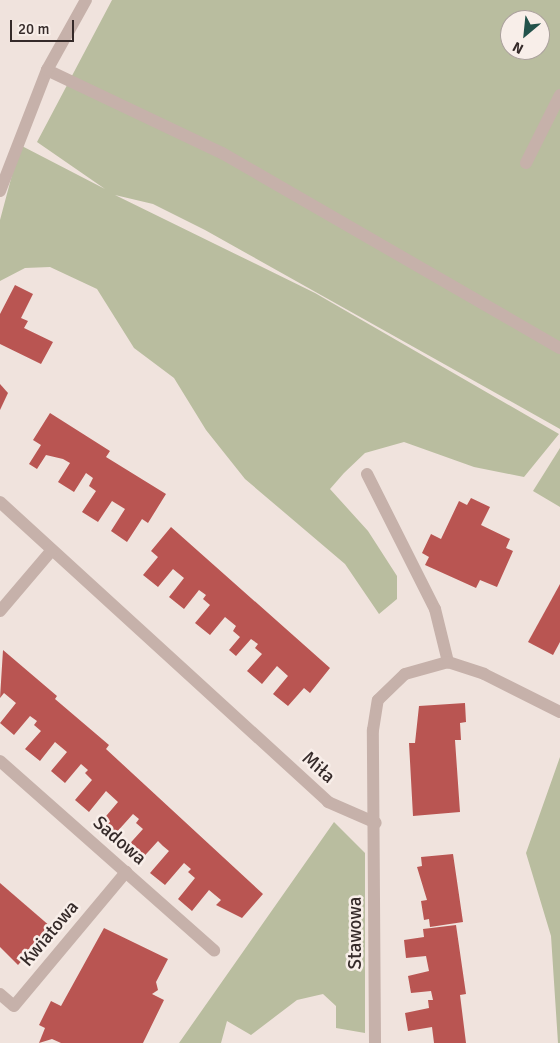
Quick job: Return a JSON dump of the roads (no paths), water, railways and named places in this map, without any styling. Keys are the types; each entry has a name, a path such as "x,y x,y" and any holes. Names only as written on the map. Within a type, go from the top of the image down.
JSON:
{"street":[{"path":"0,191 47,70 86,0"},
{"path":"47,70 231,157 560,348"},
{"path":"526,163 560,95"},
{"path":"367,474 435,609 448,662"},
{"name":"Miła","path":"0,502 328,802 376,823"},
{"path":"0,610 52,550"},
{"path":"376,823 373,730 378,700 405,674 448,662 484,674 560,712"},
{"name":"Sadowa","path":"0,761 214,950"},
{"name":"Stawowa","path":"375,1043 376,823"},
{"name":"Kwiatowa","path":"0,994 14,1006 126,872"}]}
